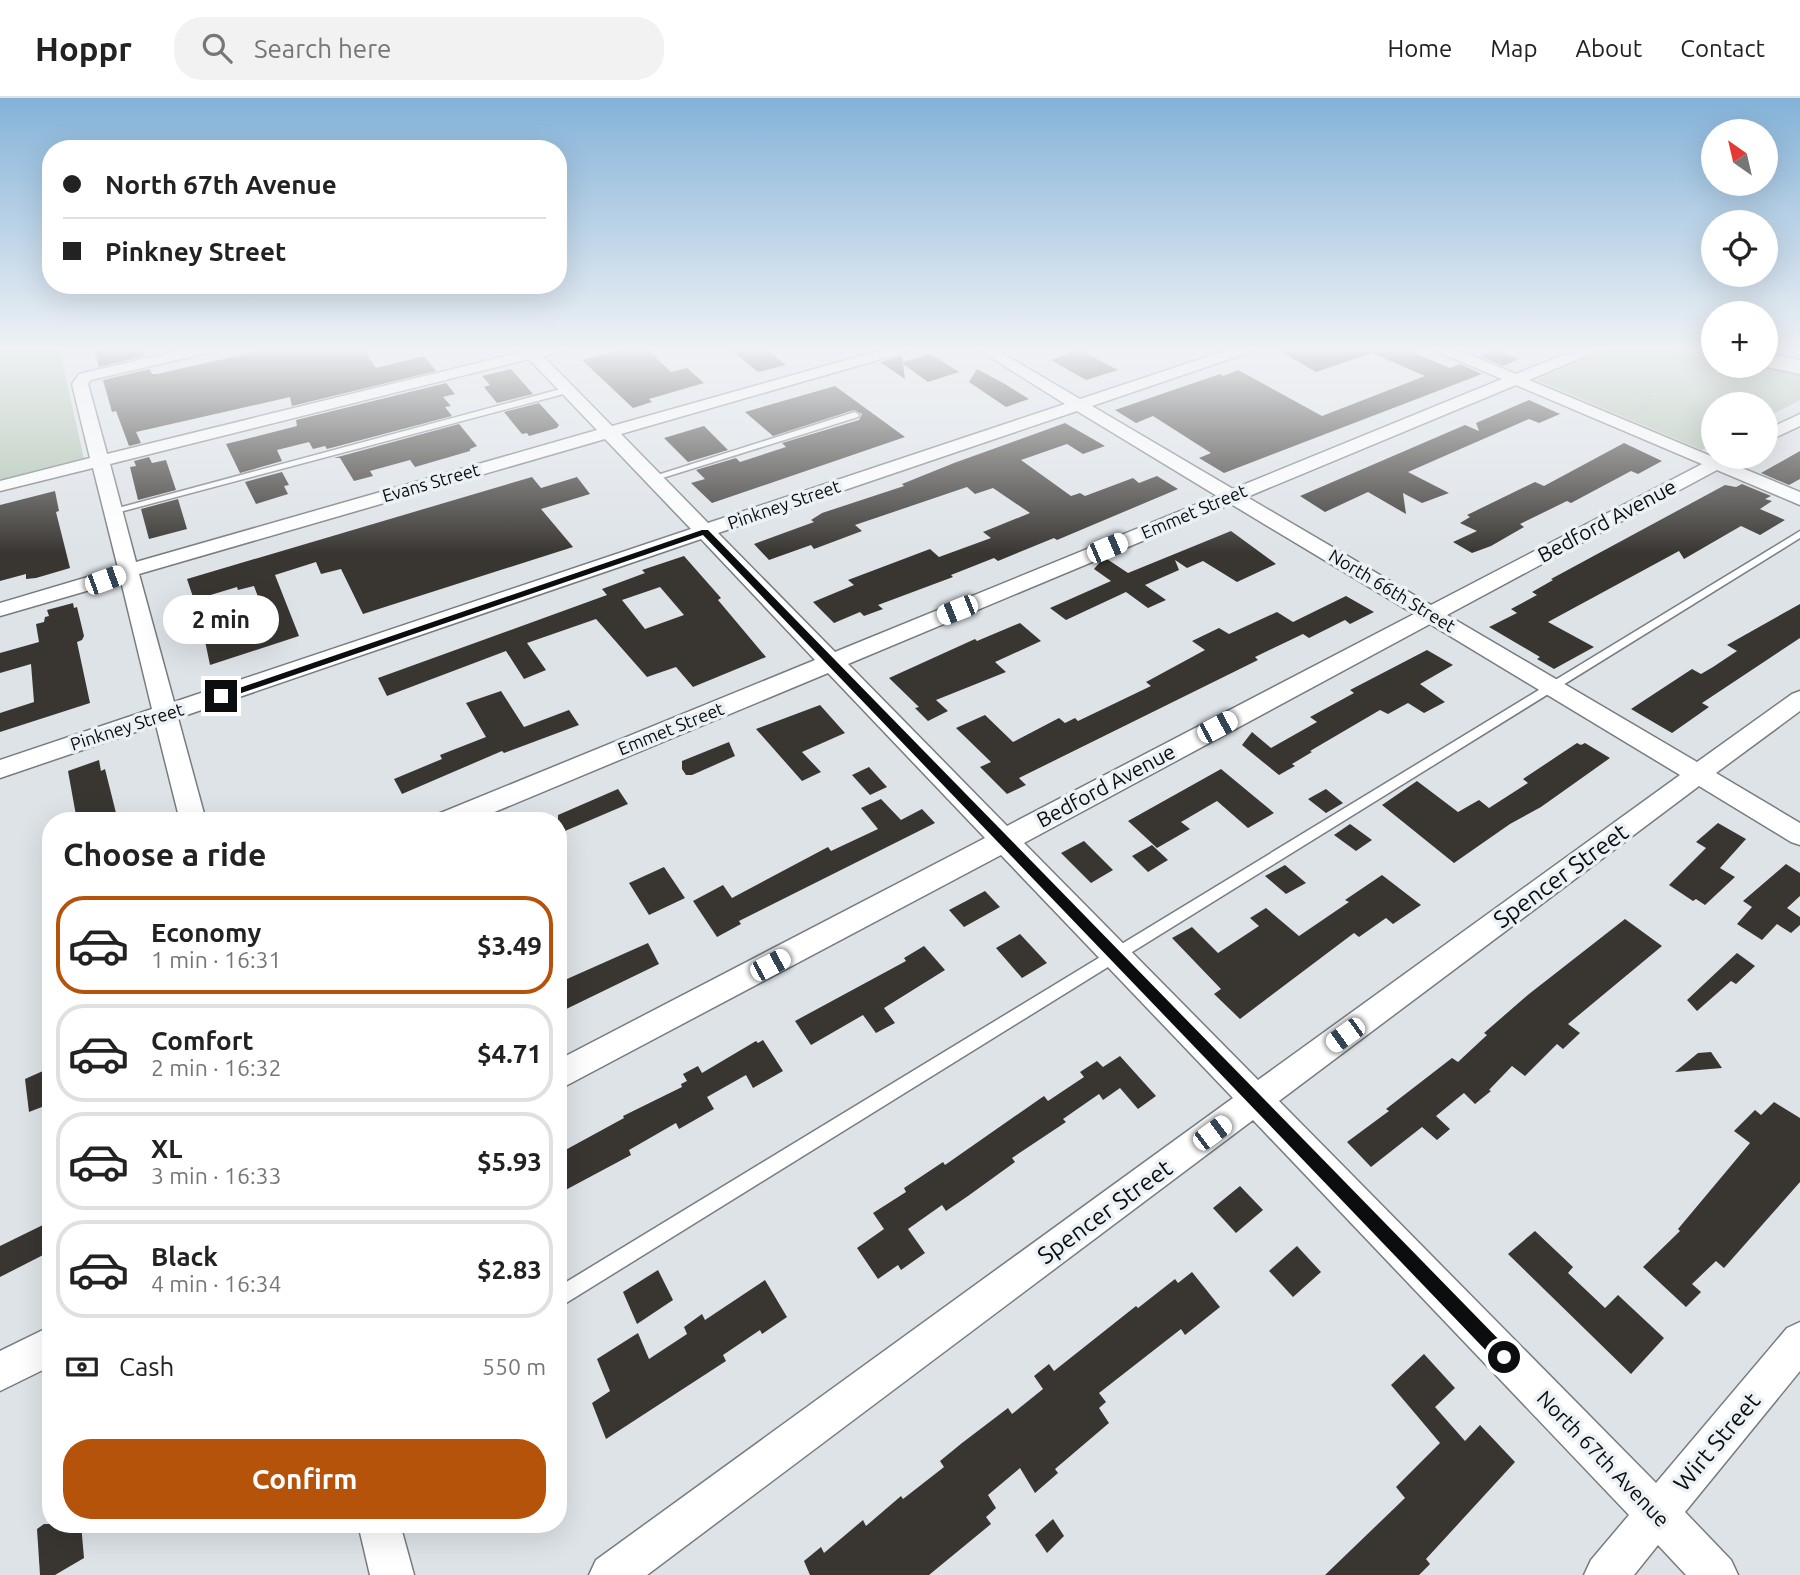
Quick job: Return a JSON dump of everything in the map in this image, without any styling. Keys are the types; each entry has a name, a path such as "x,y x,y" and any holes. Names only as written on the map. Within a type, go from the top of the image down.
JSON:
{"street":[{"path":"88,417 191,812"},
{"path":"0,486 272,417"},
{"name":"North 67th Avenue","path":"594,417 1716,1575"},
{"name":"Evans Street","path":"0,610 662,417"},
{"name":"Pinkney Street","path":"0,769 1045,417"},
{"name":"North 66th Street","path":"1100,417 1800,835"},
{"name":"Emmet Street","path":"469,812 1424,417"},
{"path":"1612,417 1701,452"},
{"path":"1778,431 1800,419"},
{"name":"Bedford Avenue","path":"567,1071 1705,469"},
{"path":"1740,469 1800,499"},
{"name":"Spencer Street","path":"611,1575 1800,699"},
{"name":"Wirt Street","path":"1606,1575 1800,1341"},
{"path":"0,1372 42,1350"},
{"path":"381,1533 392,1575"}],"lane":[{"path":"112,511 467,417"},
{"path":"653,478 849,417"},
{"path":"567,1292 1800,534"}],"green space":[{"path":"0,417 75,417 84,459 0,480"},
{"path":"1624,417 1701,417 1701,450"}],"building":[{"path":"118,417 202,417 136,432 141,443 129,446"},
{"path":"308,417 448,417 327,449 325,446 313,449 309,442 277,450 282,461 240,473 226,444 297,426 296,420"},
{"path":"508,417 552,417 559,425 557,428 529,436 527,433 522,434"},
{"path":"751,417 832,417 773,436"},
{"path":"861,417 877,417 905,437 712,503 691,483 705,479 696,470 736,458 740,462 786,447 782,443 859,420"},
{"path":"1126,417 1151,417 1136,423"},
{"path":"1154,417 1370,417 1224,473 1199,458 1211,453"},
{"path":"1490,417 1553,417 1539,423 1529,419 1408,472 1449,493 1422,503 1403,493 1406,514 1368,492 1325,512 1300,496 1465,425 1479,431 1476,423"},
{"path":"1065,423 1105,446 1083,454 1067,444 1021,460 1071,496 1080,493 1085,496 1133,478 1139,483 1157,476 1178,489 1057,540 1054,538 998,561 994,558 951,575 953,577 878,605 883,609 864,616 860,612 834,623 813,602 854,585 848,580 930,549 939,557 991,538 983,532 1030,513 993,488 975,494 967,487 855,525 862,531 814,549 811,545 769,560 754,544 814,522 811,520 822,513 904,486 902,484 954,463"},
{"path":"459,424 477,446 470,451 415,467 410,460 370,471 373,476 354,481 340,458 334,458"},
{"path":"704,426 728,450 688,462 664,438"},
{"path":"1624,443 1662,461 1638,474 1631,471 1571,503 1567,501 1520,524 1524,527 1491,546 1472,553 1453,542 1477,531 1460,523 1470,517 1467,515 1535,482 1544,486"},
{"path":"1800,451 1800,479 1789,485 1761,473 1768,469 1778,469 1778,463"},
{"path":"149,457 152,463 166,460 176,490 138,500 130,467 136,466 134,461"},
{"path":"282,472 289,485 284,486 288,494 256,504 245,482"},
{"path":"532,477 541,488 577,477 590,494 541,509 573,547 363,614 341,569 321,574 316,562 275,575 299,636 210,665 205,641 267,621 254,586 238,590 237,587 194,600 187,579"},
{"path":"1742,484 1771,496 1765,499 1772,501 1760,509 1785,520 1760,535 1741,526 1684,559 1679,551 1548,622 1594,647 1554,669 1537,659 1540,657 1489,627 1517,613 1511,609 1537,595 1532,592 1553,580 1551,579 1725,485 1736,487"},
{"path":"55,491 59,511 56,512 70,568 36,578 26,579 26,574 0,581 0,505"},
{"path":"178,499 187,529 149,539 141,509"},
{"path":"1231,531 1276,564 1237,582 1203,561 1187,568 1175,560 1179,570 1145,585 1166,600 1148,608 1126,592 1066,620 1050,608 1111,581 1094,569 1107,559 1128,573"},
{"path":"684,556 721,598 718,600 766,657 693,687 676,667 647,677 596,619 527,643 546,670 524,679 506,651 387,696 378,678 607,595 602,589 645,573 642,570","holes":["660,587 684,615 645,629 622,600"]},
{"path":"1346,596 1374,612 1350,624 1345,620 1309,638 1303,634 1255,657 1258,660 1019,778 1026,785 1007,794 980,767 991,762 956,728 985,715 1013,742 1059,718 1065,723 1075,718 1078,721 1151,686 1146,682 1205,650 1192,641 1219,628 1229,634 1277,612 1293,622"},
{"path":"73,603 74,608 77,607 84,636 77,642 90,703 0,732 0,713 34,702 31,664 0,673 0,653 39,642 36,624 44,622 45,617 49,616 47,610"},
{"path":"1800,604 1800,638 1702,703 1709,707 1672,733 1631,709 1692,669 1701,674 1713,667 1737,651 1727,645"},
{"path":"1020,623 1041,641 995,662 1006,672 936,700 948,711 928,721 915,708 919,707 889,678 975,639 977,641"},
{"path":"1427,650 1453,665 1420,684 1445,702 1424,713 1408,703 1388,714 1380,710 1310,751 1312,752 1292,764 1295,766 1279,775 1242,745 1252,732 1271,748 1317,722 1310,717 1354,693 1350,690"},
{"path":"501,691 524,727 569,710 579,725 504,753 502,751 402,794 394,779 442,759 440,755 486,737 466,703"},
{"path":"820,705 845,733 802,752 821,772 802,781 756,729"},
{"path":"729,742 735,756 692,775 686,775 682,769 682,761"},
{"path":"1577,743 1585,743 1610,758 1541,807 1510,824 1454,863 1382,805 1417,781 1458,812 1479,800 1489,808 1528,783 1523,779"},
{"path":"99,760 101,771 105,769 116,812 75,812 68,771"},
{"path":"869,767 887,787 870,795 852,775"},
{"path":"1221,769 1274,813 1248,828 1217,801 1181,822 1190,829 1157,848 1128,821"},
{"path":"618,789 628,804 567,830 565,812"},
{"path":"1326,789 1343,803 1326,813 1308,799"},
{"path":"881,799 901,820 922,809 935,823 739,921 741,924 717,937 693,901 723,885 732,898 828,847 831,851 878,829 861,808"},
{"path":"1718,823 1746,839 1720,868 1735,877 1705,905 1696,899 1693,901 1669,885 1706,848 1696,842"},
{"path":"1350,824 1372,840 1356,851 1334,835"},
{"path":"1084,841 1113,870 1091,883 1061,853"},
{"path":"1152,845 1168,860 1148,872 1132,856"},
{"path":"1786,864 1800,873 1800,896 1787,908 1800,917 1800,925 1791,933 1777,924 1762,940 1737,924 1752,907 1743,901"},
{"path":"1285,865 1306,883 1286,894 1265,876"},
{"path":"664,867 685,898 649,915 629,883"},
{"path":"1382,875 1421,905 1393,924 1386,918 1359,937 1354,933 1240,1019 1214,994 1221,989 1172,938 1192,927 1218,953 1259,926 1250,918 1266,908 1299,936 1349,902 1345,900"},
{"path":"985,891 1000,907 964,927 949,910"},
{"path":"1625,919 1662,946 1568,1024 1580,1033 1563,1049 1557,1044 1525,1076 1512,1066 1489,1090 1491,1091 1475,1104 1464,1093 1436,1116 1450,1129 1437,1140 1422,1127 1371,1167 1347,1142 1452,1058 1458,1062 1487,1035 1484,1033 1529,994"},
{"path":"1020,934 1047,963 1022,978 996,948"},
{"path":"648,943 659,964 567,1009 567,979"},
{"path":"924,946 945,970 884,1008 895,1023 876,1033 863,1015 811,1045 795,1021 906,961 904,958"},
{"path":"1737,953 1755,966 1736,984 1731,981 1697,1011 1687,1000"},
{"path":"763,1040 783,1071 753,1088 746,1075 707,1097 714,1109 679,1129 676,1123 629,1150 631,1155 567,1189 567,1149 624,1118 623,1116 682,1087 681,1084 687,1081 683,1074 698,1066 702,1073 756,1041 758,1043"},
{"path":"1711,1052 1722,1068 1675,1072 1698,1053"},
{"path":"1120,1056 1156,1096 1138,1109 1120,1088 1103,1100 1099,1094 1063,1119 1066,1122 1012,1158 1015,1162 968,1196 946,1211 942,1205 908,1229 925,1253 901,1270 898,1265 878,1279 857,1248 884,1229 873,1213 906,1192 904,1188 943,1162 945,1165 1044,1096 1048,1101 1084,1077 1080,1072 1097,1061 1103,1067"},
{"path":"42,1071 42,1107 29,1112 25,1079"},
{"path":"1774,1102 1800,1118 1800,1182 1724,1268 1716,1261 1692,1284 1701,1292 1686,1307 1643,1267 1680,1231 1678,1229 1750,1143 1734,1131 1755,1110 1761,1115"},
{"path":"1240,1186 1263,1210 1236,1233 1213,1208"},
{"path":"42,1225 42,1256 0,1277 0,1246"},
{"path":"1535,1231 1573,1267 1568,1273 1605,1308 1618,1295 1664,1338 1631,1374 1508,1254"},
{"path":"1297,1246 1321,1272 1293,1297 1269,1271"},
{"path":"658,1270 673,1300 637,1324 623,1292"},
{"path":"1192,1272 1220,1307 1185,1335 1181,1329 1099,1393 1106,1402 1099,1408 1109,1423 1055,1469 1058,1473 1035,1493 1020,1468 988,1495 996,1508 986,1517 991,1524 929,1575 810,1575 804,1561 821,1547 824,1553 863,1520 866,1526 901,1496 903,1499 944,1467 940,1461 962,1443 1008,1408 1012,1414 1043,1389 1034,1376 1049,1364 1054,1371 1136,1306 1138,1308 1175,1279 1178,1283"},
{"path":"765,1280 787,1317 762,1334 760,1330 723,1355 726,1361 606,1439 592,1403 610,1391 597,1359 638,1333 649,1359 687,1334 684,1327 702,1314 705,1320"},
{"path":"1424,1354 1455,1388 1435,1407 1465,1441 1480,1425 1515,1462 1426,1559 1430,1564 1419,1575 1325,1575 1405,1498 1396,1487 1440,1443 1391,1385"},
{"path":"1053,1519 1064,1536 1047,1553 1035,1535"},
{"path":"42,1525 42,1533 82,1533 84,1558 55,1575 40,1575 37,1529"}],"route":[{"path":"221,696 705,532 1504,1357"}]}
